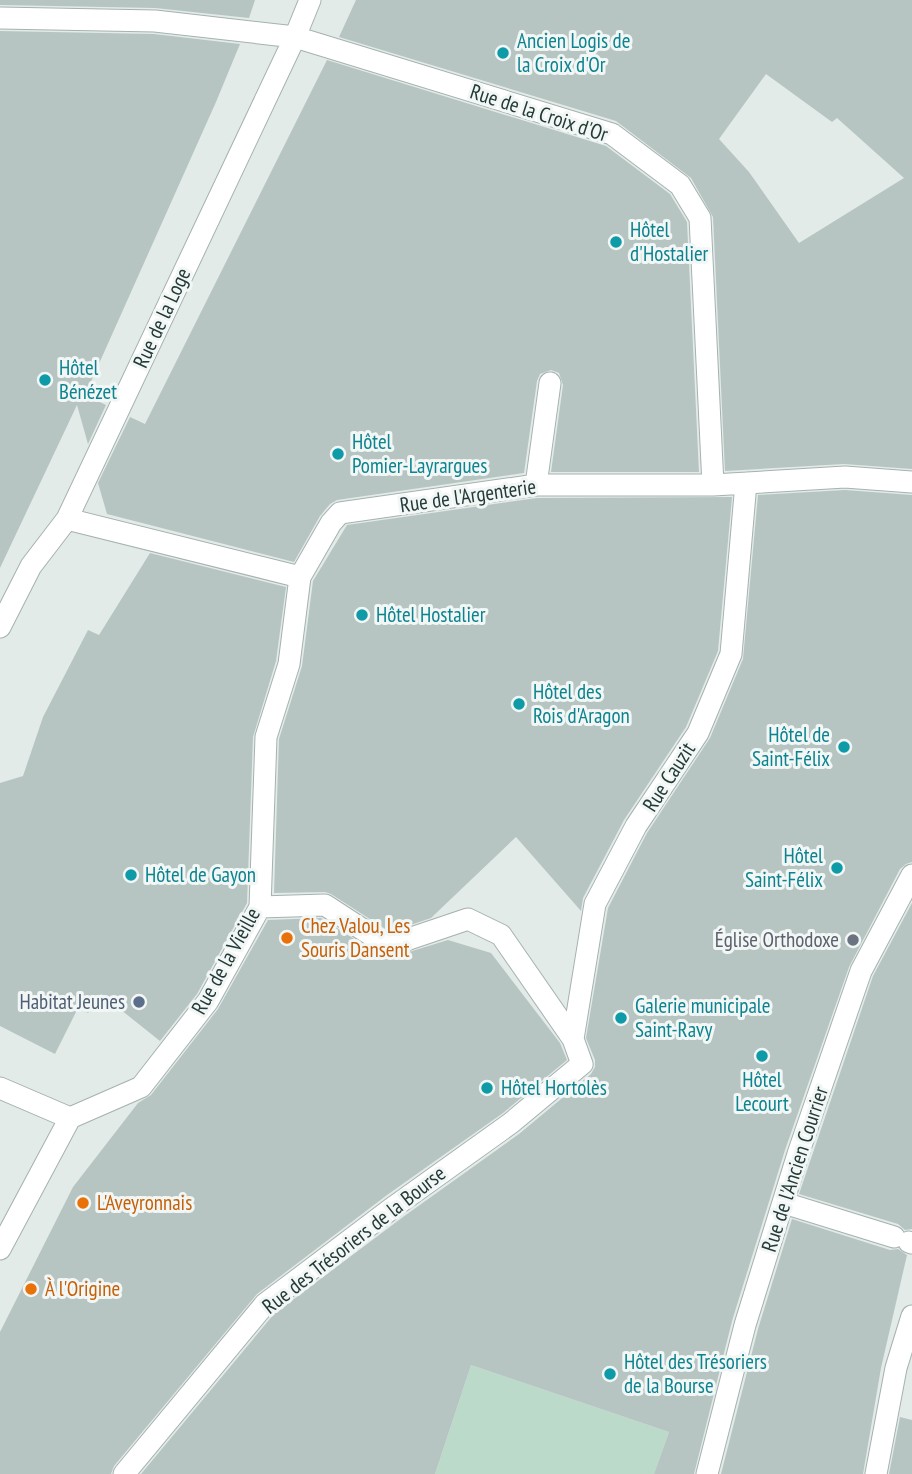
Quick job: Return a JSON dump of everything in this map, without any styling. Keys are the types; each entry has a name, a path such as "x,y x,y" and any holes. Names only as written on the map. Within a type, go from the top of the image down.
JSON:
{"street":[{"name":"Rue de la Loge","path":"0,628 31,566 67,520 310,0"},
{"name":"Rue de la Croix d'Or","path":"0,18 155,21 295,37 612,134 680,185 700,218 713,485"},
{"path":"536,485 550,383"},
{"name":"Rue de l'Argenterie","path":"300,577 331,523 340,513 536,485 713,485 845,477 912,482"},
{"name":"Rue Cauzit","path":"582,1064 573,1039 594,904 636,826 698,733 731,654 746,483"},
{"path":"67,520 300,577"},
{"name":"Rue de la Vieille","path":"70,1118 141,1087 208,1001 260,907 266,737 289,664 300,577"},
{"name":"Rue de l'Ancien Courrier","path":"707,1474 745,1325 798,1154 861,971 912,875"},
{"path":"260,907 325,905 388,946 468,919 501,935 573,1039"},
{"name":"Rue des Trésoriers de la Bourse","path":"124,1474 265,1304 511,1123 582,1064"},
{"path":"0,1088 70,1118 0,1249"},
{"path":"784,1203 905,1241"},
{"path":"876,1474 896,1368 912,1316"}],"green space":[{"path":"471,1365 669,1432 654,1474 435,1474"}],"building":[{"path":"0,0 255,0 249,18 155,8 0,5"},
{"path":"356,0 912,0 912,469 844,464 725,471 713,217 691,178 616,121 339,37","holes":["766,74 832,122 837,118 904,178 799,243 749,172 719,139"]},
{"path":"0,31 154,34 240,44 85,395 106,405 88,444 77,405 0,568"},
{"path":"327,60 606,146 670,194 687,222 699,472 551,472 563,385 559,373 551,370 540,374 537,381 524,473 337,500 320,516 294,562 107,514 98,483 130,417 145,424"},
{"path":"845,490 912,495 912,862 900,869 849,967 785,1150 732,1321 694,1474 654,1474 669,1432 471,1365 435,1474 141,1474 274,1314 519,1134 591,1074 595,1060 586,1038 608,908 647,833 710,738 743,659 758,495"},
{"path":"732,497 718,651 686,727 624,820 583,898 581,911 516,837 431,918 390,932 331,894 274,893 279,739 302,666 313,581 347,525 537,498"},
{"path":"150,553 286,587 276,661 253,737 247,903 197,994 160,1041 101,994 88,1013 78,1008 55,1054 0,1026 0,783 23,776 43,717 88,630 99,635"},
{"path":"912,903 912,1229 905,1230 898,1224 799,1194 873,976"},
{"path":"321,918 386,959 448,940 491,953 560,1043 567,1060 503,1113 387,1195 257,1294 114,1466 111,1474 0,1474 0,1332 73,1187 138,1103 151,1095 218,1009 268,920"},
{"path":"792,1219 890,1250 898,1249 907,1255 881,1368 863,1474 721,1474 758,1329"},
{"path":"900,1417 912,1420 912,1474 889,1474"}],"place":[{"name":"Ancien Logis de la Croix d'Or","path":"503,53"},
{"name":"Hôtel d'Hostalier","path":"616,242"},
{"name":"Hôtel Bénézet","path":"45,380"},
{"name":"Hôtel Pomier-Layrargues","path":"338,454"},
{"name":"Hôtel Hostalier","path":"362,615"},
{"name":"Hôtel des Rois d'Aragon","path":"519,704"},
{"name":"Hôtel de Saint-Félix","path":"844,747"},
{"name":"Hôtel Saint-Félix","path":"837,868"},
{"name":"Hôtel de Gayon","path":"131,875"},
{"name":"Chez Valou, Les Souris Dansent","path":"287,938"},
{"name":"Église Orthodoxe","path":"853,940"},
{"name":"Habitat Jeunes","path":"139,1002"},
{"name":"Galerie municipale Saint-Ravy","path":"621,1018"},
{"name":"Hôtel Lecourt","path":"762,1056"},
{"name":"Hôtel Hortolès","path":"487,1088"},
{"name":"L'Aveyronnais","path":"83,1203"},
{"name":"À l'Origine","path":"31,1289"},
{"name":"Hôtel des Trésoriers de la Bourse","path":"610,1374"}]}
